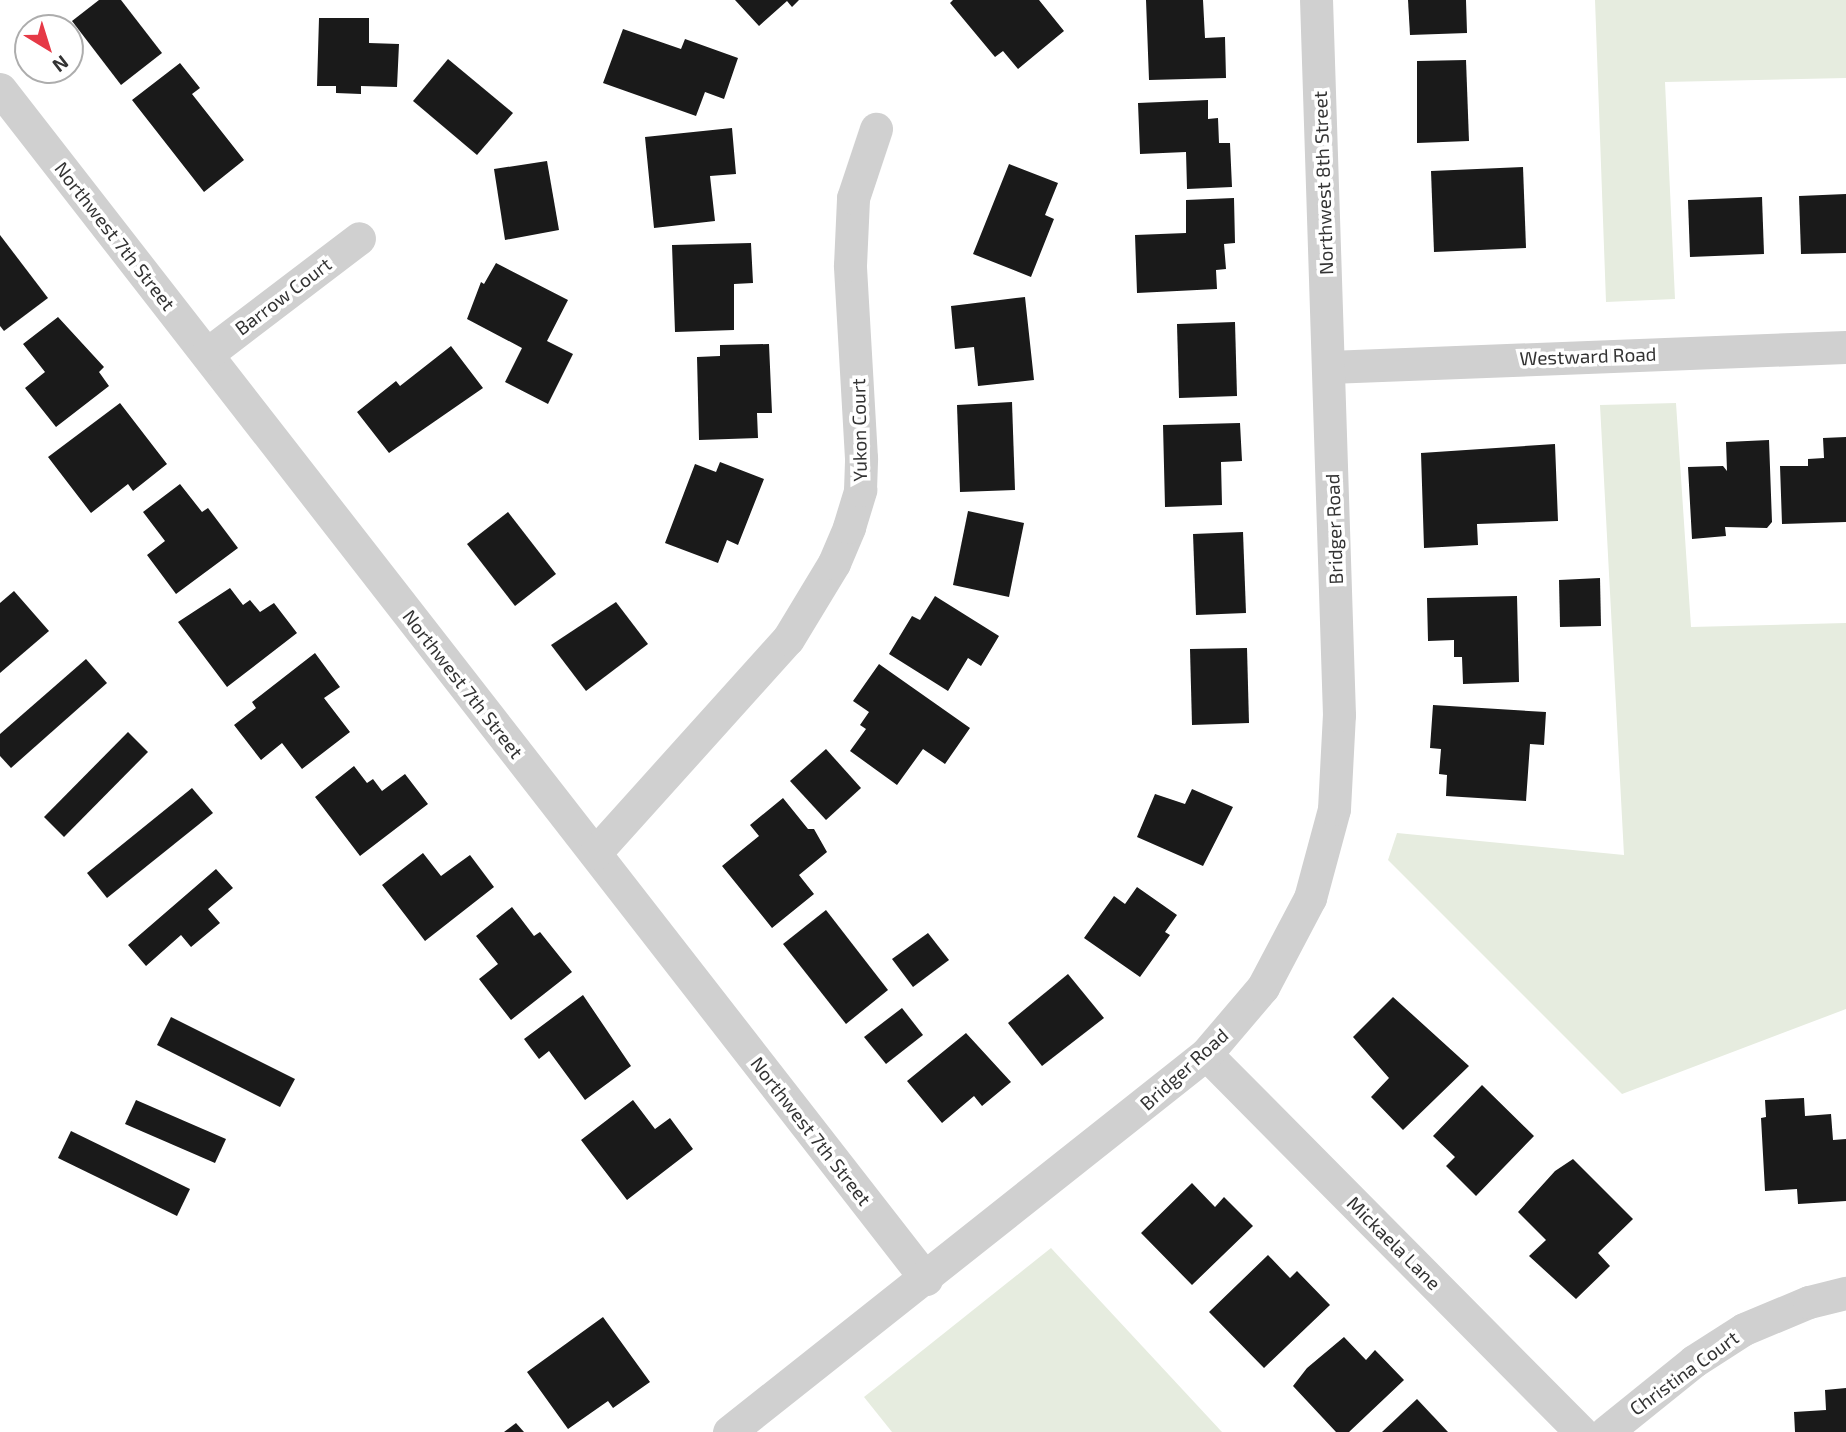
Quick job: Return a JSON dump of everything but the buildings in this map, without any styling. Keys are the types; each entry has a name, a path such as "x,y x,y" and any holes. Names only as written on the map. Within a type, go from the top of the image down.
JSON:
{"street":[{"name":"Northwest 8th Street","path":"1316,0 1329,366"},
{"name":"Northwest 7th Street","path":"0,89 926,1279"},
{"name":"Yukon Court","path":"595,853 788,639 824,583 849,527 860,490 861,458 849,265 853,198 876,129"},
{"name":"Barrow Court","path":"207,354 359,238"},
{"name":"Westward Road","path":"1329,366 1846,347"},
{"name":"Bridger Road","path":"729,1432 926,1279 1206,1054 1255,998 1288,945 1310,898 1332,820 1339,715 1329,366"},
{"name":"Mickaela Lane","path":"1206,1054 1581,1432"},
{"name":"Christina Court","path":"1606,1432 1694,1361 1744,1329 1809,1302 1846,1293"}],"shaded area":[{"path":"1595,0 1846,0 1846,78 1665,82 1675,299 1606,302"},
{"path":"1676,403 1691,627 1846,623 1846,1009 1622,1094 1388,860 1397,833 1624,855 1600,405"},
{"path":"1051,1248 1222,1432 892,1432 864,1397"}]}
